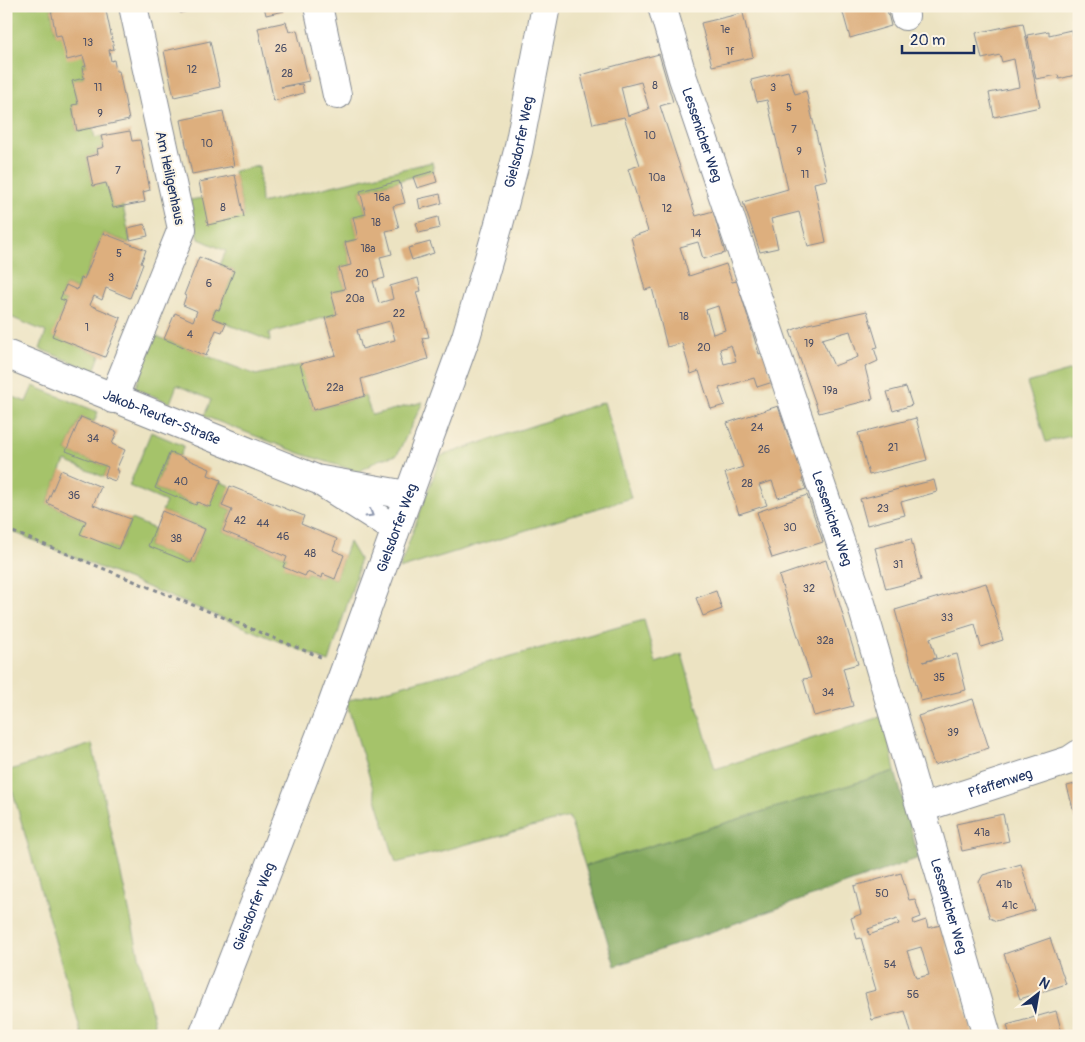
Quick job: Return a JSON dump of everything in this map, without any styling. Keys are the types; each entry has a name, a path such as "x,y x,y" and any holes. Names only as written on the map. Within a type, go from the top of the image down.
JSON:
{"street":[{"name":"Am Heiligenhaus","path":"114,399 182,229 133,6"},
{"path":"318,6 337,95"},
{"name":"Gielsdorfer Weg","path":"203,1036 346,667 466,336 499,224 532,88 546,6"},
{"name":"Lessenicher Weg","path":"662,6 683,78 860,603 922,808 987,1036"},
{"name":"Jakob-Reuter-Straße","path":"6,354 316,479 395,529"},
{"name":"Jakob-Reuter-Straße","path":"316,479 407,495"},
{"name":"Pfaffenweg","path":"922,808 1070,760 1079,754"}],"path":[{"path":"6,529 346,667"}],"green space":[{"path":"21,6 65,6 51,9 56,35 61,35 83,56 86,66 82,67 84,78 73,81 78,104 72,106 77,131 93,128 95,138 101,136 104,147 97,149 98,154 87,157 93,185 106,183 113,208 123,206 130,240 129,243 103,233 84,279 81,279 77,290 66,285 60,299 66,301 53,336 100,355 94,371 40,349 46,332 6,315 6,10"},
{"path":"432,162 434,171 360,191 366,214 353,217 358,239 345,242 351,265 339,268 345,289 332,292 337,314 269,333 270,341 212,318 216,309 219,310 234,271 220,265 226,251 199,239 190,200 203,198 244,217 234,171 259,166 261,203"},
{"path":"156,336 256,375 301,365 313,410 365,396 372,415 423,402 397,455 378,460 359,472 302,454 204,416 211,400 177,385 170,403 135,388"},
{"path":"1079,368 1079,434 1046,442 1027,383"},
{"path":"33,386 98,412 94,422 81,417 66,451 108,467 104,477 65,461 47,503 86,521 98,541 118,549 131,519 155,529 148,546 191,563 205,529 162,511 166,502 129,486 151,432 184,446 180,456 169,452 155,488 195,505 197,502 209,507 220,482 230,486 222,506 232,510 223,531 287,557 284,567 305,576 307,572 321,578 323,574 335,579 349,542 359,559 358,570 329,662 6,529 6,394 26,402"},
{"path":"604,402 631,498 399,569 441,456"},
{"path":"644,620 656,663 682,654 715,769 884,716 895,771 585,866 569,817 396,863 346,701"},
{"path":"92,744 157,1036 82,1036 7,771"},
{"path":"895,771 919,858 615,966 585,866"}],"building":[{"path":"65,6 105,6 114,49 109,50 111,61 114,60 116,71 119,71 129,120 77,131 72,105 78,104 72,81 84,78 82,67 86,66 83,56 67,60 61,35 56,36 51,9"},
{"path":"178,6 205,6 205,7 180,13"},
{"path":"264,6 283,6 284,11 266,15"},
{"path":"841,6 886,6 891,26 850,38"},
{"path":"743,13 753,57 712,66 701,23"},
{"path":"286,22 289,32 297,30 309,81 281,87 302,84 304,93 274,101 258,28"},
{"path":"1023,23 1040,107 994,117 989,93 1019,87 1014,59 1002,62 1000,55 982,59 976,33"},
{"path":"1071,30 1072,35 1079,34 1079,74 1059,79 1058,75 1036,79 1027,35 1049,31 1049,35"},
{"path":"210,41 220,87 174,97 164,51"},
{"path":"659,54 673,102 660,106 696,216 713,211 725,253 703,259 698,242 680,247 689,276 726,264 732,282 737,281 759,354 764,352 773,382 757,387 754,378 719,388 725,405 711,409 699,371 691,374 682,343 667,347 652,288 645,290 631,237 648,231 628,169 640,165 624,117 593,124 581,75","holes":["641,82 649,109 628,116 621,87","718,306 725,330 713,334 706,310","731,345 736,361 724,364 720,349"]},
{"path":"788,71 795,94 806,91 827,180 814,183 826,242 808,246 799,212 771,219 778,248 760,252 743,202 788,189 767,100 757,102 751,80"},
{"path":"223,111 234,166 192,174 181,120"},
{"path":"130,131 132,141 140,140 150,190 143,192 145,202 113,208 106,183 93,186 87,157 98,154 97,149 104,147 101,136"},
{"path":"434,171 437,182 417,188 413,177"},
{"path":"235,175 244,217 208,225 199,182"},
{"path":"399,181 405,203 393,206 399,228 386,231 392,254 380,257 385,278 373,281 379,303 393,299 390,286 418,278 421,291 416,292 429,337 422,338 428,359 361,379 365,396 313,410 300,364 336,355 325,318 337,314 331,292 345,289 339,268 351,265 345,242 358,239 353,217 366,214 360,191","holes":["390,321 395,340 362,349 357,330"]},
{"path":"440,194 442,203 420,209 418,199"},
{"path":"438,217 440,228 419,233 416,223"},
{"path":"145,224 148,236 130,240 128,228"},
{"path":"103,233 146,250 141,263 143,264 130,298 106,288 102,300 94,296 90,305 121,318 105,357 52,336 66,301 60,299 66,285 77,290 81,278 84,279"},
{"path":"430,242 434,253 412,260 408,248"},
{"path":"199,257 234,271 219,310 216,309 212,318 226,323 222,332 216,330 206,356 164,339 175,313 193,321 197,311 183,305 186,296 184,295"},
{"path":"867,311 878,347 874,348 878,361 865,367 873,399 819,413 790,331 808,324","holes":["850,331 858,357 834,366 822,339"]},
{"path":"906,387 912,405 893,411 887,392"},
{"path":"778,406 793,450 797,448 807,477 802,479 806,489 778,498 772,481 759,485 767,505 739,514 725,473 743,467 727,423"},
{"path":"81,417 117,432 112,444 125,450 116,470 119,471 115,481 104,477 108,467 66,451"},
{"path":"916,418 927,460 869,475 858,433"},
{"path":"170,452 210,469 208,475 221,480 210,507 197,502 196,505 155,488"},
{"path":"61,470 101,487 93,505 131,519 118,549 80,534 86,521 47,503"},
{"path":"934,480 937,492 901,502 905,515 867,525 860,499"},
{"path":"230,486 304,516 301,524 337,539 333,550 344,555 335,579 323,574 322,578 307,572 305,576 283,567 287,557 223,531 232,510 222,506"},
{"path":"807,495 823,542 772,558 757,512"},
{"path":"162,511 205,529 191,563 148,546"},
{"path":"911,539 921,580 886,589 875,548"},
{"path":"826,560 858,664 843,668 853,706 814,716 803,679 811,678 779,576"},
{"path":"986,583 1003,640 981,647 975,624 930,638 936,658 923,662 957,654 966,690 921,701 895,610"},
{"path":"716,591 722,609 703,616 696,598"},
{"path":"973,699 989,748 934,765 918,716"},
{"path":"1079,783 1079,827 1078,827 1067,786"},
{"path":"1003,814 1009,841 962,851 956,824"},
{"path":"1021,864 1035,910 996,921 990,918 979,882 983,875"},
{"path":"901,873 909,900 915,899 921,917 913,920 914,924 926,920 928,928 941,925 973,1036 912,1036 905,1011 872,1020 865,993 876,990 861,938 857,939 851,918 861,914 854,886","holes":["897,919 899,924 869,935 868,929","921,947 929,975 916,978 907,951"]},
{"path":"1050,938 1066,984 1020,999 1004,954"},
{"path":"1056,1011 1063,1036 1010,1036 1007,1025"}]}
